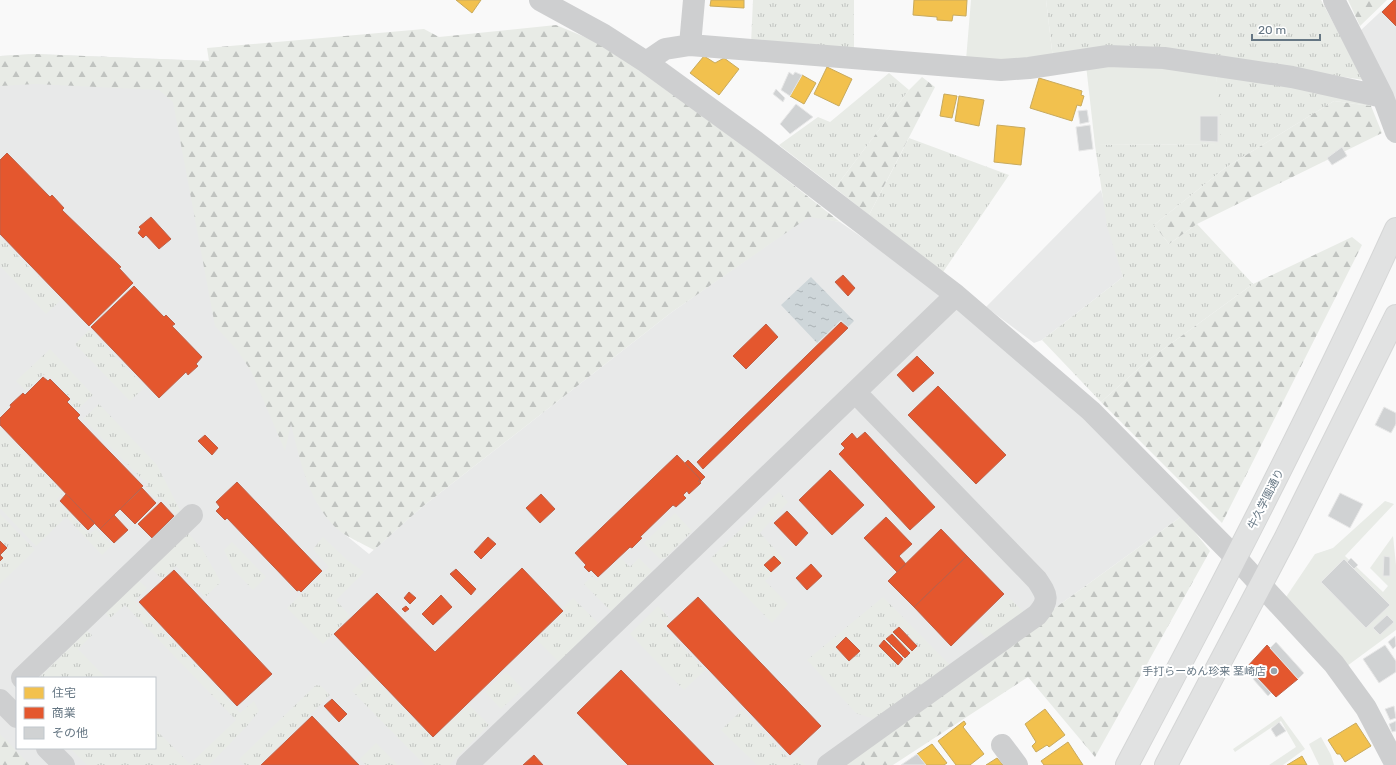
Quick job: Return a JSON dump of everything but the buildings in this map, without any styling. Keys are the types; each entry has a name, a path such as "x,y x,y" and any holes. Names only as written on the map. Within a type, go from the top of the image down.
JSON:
{"highway":[{"name":"牛久学園通り","path":"1127,765 1236,558 1302,428 1396,229"},
{"path":"1166,765 1262,584 1396,316"}],"street":[{"path":"540,0 604,35 646,62 756,142 956,295 1091,411 1262,584 1334,664 1366,708 1396,765"},
{"path":"690,45 694,0"},
{"path":"1334,0 1383,96 1396,132"},
{"path":"646,62 665,49 690,45 1001,70 1029,68 1108,56 1164,58 1292,77 1383,96"},
{"path":"467,765 956,295"},
{"path":"828,765 1037,615 1044,608 1046,601 1046,593 1037,580 855,392"},
{"path":"23,677 92,616 192,515"},
{"path":"16,684 0,699 16,716"},
{"path":"1002,745 1017,765"},
{"path":"48,749 64,765"}],"shaded area":[{"path":"1393,0 1396,0 1396,113 1360,31"},
{"path":"35,54 210,61 318,504 337,528 369,554 422,507 672,312 809,216 840,222 939,291 1080,410 1182,516 838,765 0,765 0,56"},
{"path":"1101,190 1123,277 1042,340 1034,343 986,307"}],"green space":[{"path":"753,0 854,0 854,49 751,44"},
{"path":"971,0 1046,0 1053,59 966,60"},
{"path":"1046,0 1321,0 1364,80 1310,72 1053,59"},
{"path":"1348,0 1387,0 1360,26"},
{"path":"556,25 604,45 715,123 840,222 809,217 672,312 422,507 374,550 340,531 326,517 318,505 306,479 291,424 285,451 251,371 237,350 215,326 173,102 159,90 35,84 0,86 0,56 35,54 209,61 207,48 424,29 439,37"},
{"path":"1126,63 1216,72 1220,115 1220,144 1095,145 1086,65"},
{"path":"1216,72 1365,99 1371,106 1334,101 1225,168 1154,225 1169,244 1197,224 1253,284 1147,361 1101,402 1042,340 1123,277 1107,226 1095,145 1220,144"},
{"path":"889,73 909,90 835,188 779,145 818,117 830,122"},
{"path":"922,77 935,87 869,215 835,188 909,90"},
{"path":"1334,101 1371,106 1382,133 1197,224 1169,244 1154,225 1225,168"},
{"path":"909,138 1009,175 941,275 869,215"},
{"path":"0,237 61,300 46,314 0,266"},
{"path":"1352,237 1362,245 1222,523 1101,402 1147,361 1253,284"},
{"path":"89,330 145,387 130,401 75,344"},
{"path":"50,349 93,395 77,410 70,402 72,400 50,376 48,378 44,374 26,391 16,381"},
{"path":"99,404 157,465 180,510 177,515 160,497 157,500 145,488 148,485 83,419"},
{"path":"0,428 63,493 57,499 90,534 96,529 112,545 102,555 66,517 36,546 0,508"},
{"path":"779,492 788,502 760,533 785,560 765,581 788,604 772,623 710,559"},
{"path":"1385,501 1394,504 1345,556 1383,592 1388,586 1370,568 1393,536 1396,565 1396,630 1347,666 1286,597 1315,554 1333,548","holes":["1344,559 1389,605 1366,628 1321,582"]},
{"path":"675,513 692,531 665,558 660,559 644,543"},
{"path":"0,514 35,550 0,584"},
{"path":"1182,516 1210,551 1095,757 1028,677 893,765 838,765"},
{"path":"188,533 202,549 221,582 205,597 176,566 162,579 151,568"},
{"path":"323,537 347,560 364,572 336,600 350,616 323,644 287,608 329,567 313,549"},
{"path":"232,542 266,577 253,590 233,569 224,550"},
{"path":"621,558 630,567 639,558 652,571 611,611 584,584 592,576 597,581"},
{"path":"137,579 147,588 135,601 240,713 254,701 259,711 247,726 209,765 87,765 71,749 156,749 156,730 190,764 236,720 125,605 110,618 103,610"},
{"path":"1006,595 1025,613 988,640 975,627"},
{"path":"883,597 951,666 874,719 856,713 807,660"},
{"path":"573,598 598,623 559,662 536,639 565,611 563,608"},
{"path":"658,606 671,620 664,628 705,670 684,690 630,634"},
{"path":"87,631 92,635 78,649 105,677 40,677"},
{"path":"506,672 523,689 501,709 485,692"},
{"path":"370,674 433,738 469,705 489,725 449,765 425,765 352,691"},
{"path":"316,685 321,686 330,695 259,765 245,765 239,759"},
{"path":"742,710 790,760 796,755 806,765 757,765 721,730"},
{"path":"1281,716 1305,749 1283,765 1269,765 1296,747 1281,721 1235,752 1233,749"},
{"path":"0,734 30,765 0,765"},
{"path":"1321,737 1331,755 1334,765 1319,765 1309,744"},
{"path":"376,743 398,765 366,765 360,759"}],"water":[{"path":"811,277 854,321 848,327 841,320 817,343 781,305"}],"place":[{"name":"手打らーめん珍来 茎崎店","path":"1274,671"}]}
